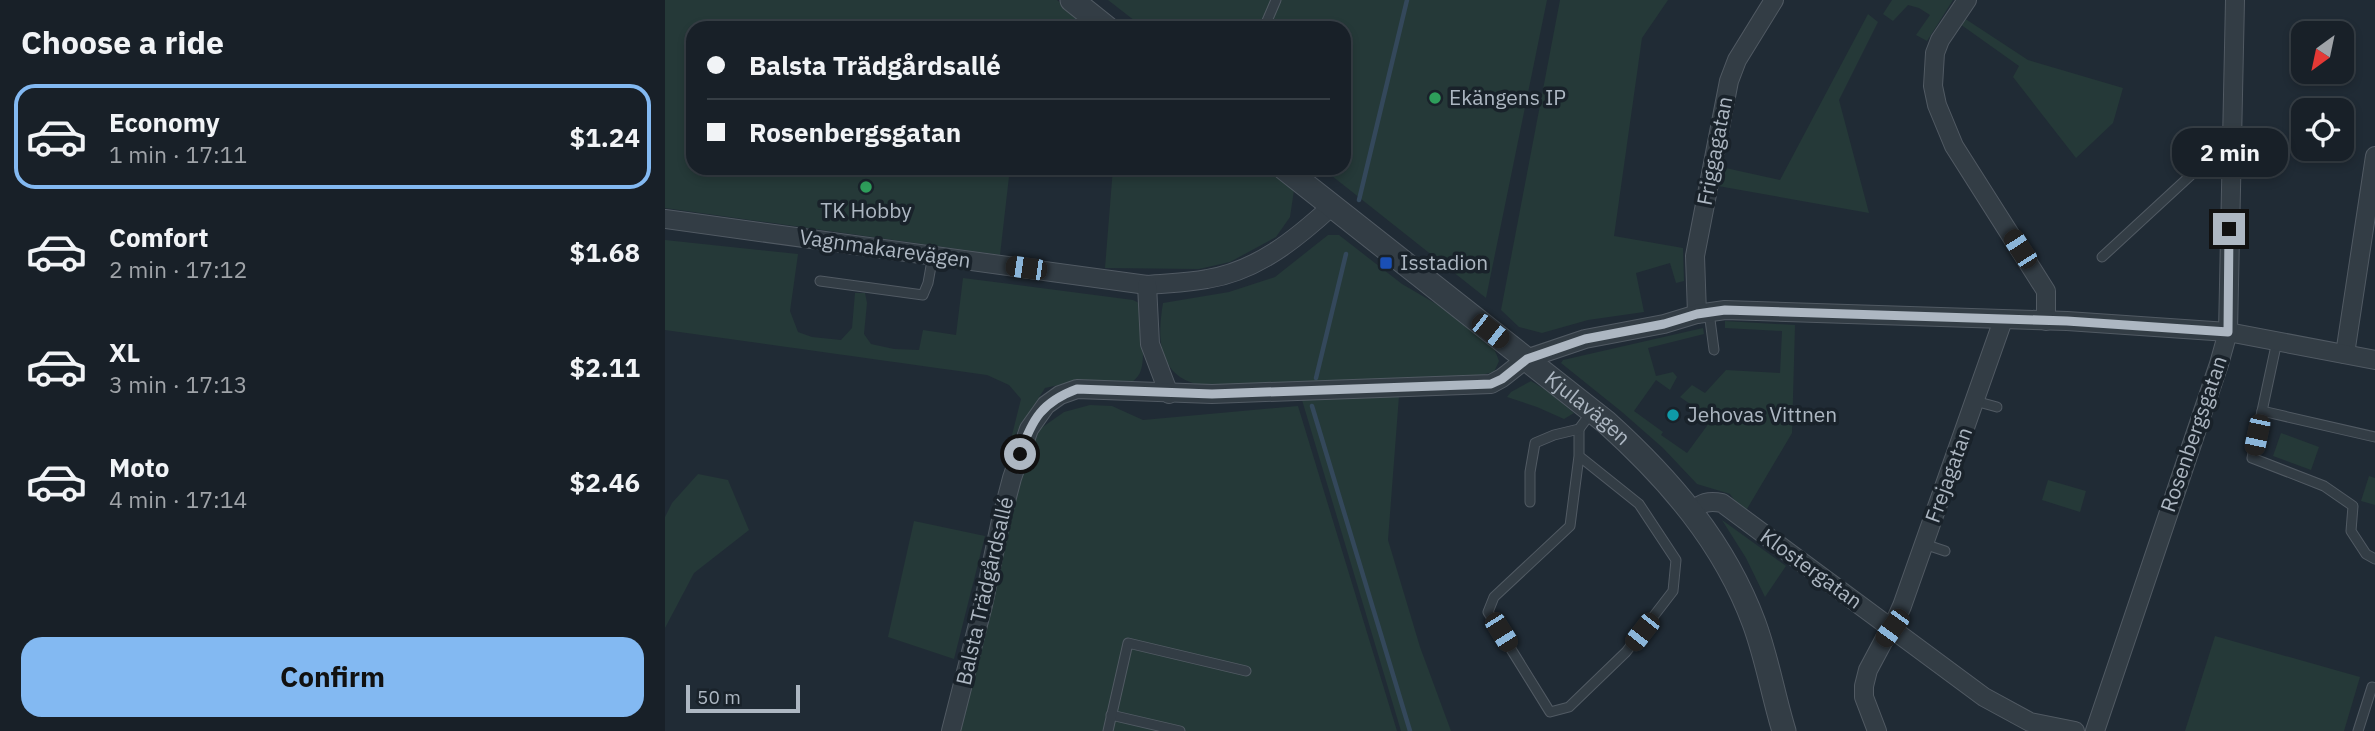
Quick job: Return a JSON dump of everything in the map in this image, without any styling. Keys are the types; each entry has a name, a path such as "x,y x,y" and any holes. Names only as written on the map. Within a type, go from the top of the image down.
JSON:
{"street":[{"path":"1072,0 1098,21"},
{"name":"Friggagatan","path":"1703,313 1695,256 1729,81 1737,60 1774,0"},
{"path":"1967,0 1940,40 1935,53 1933,86 1937,105 1954,146 2046,291 2046,321"},
{"name":"Rosenbergsgatan","path":"2095,731 2228,332 2235,0"},
{"path":"2345,354 2375,156"},
{"name":"Kjulavägen","path":"1293,175 1527,359 1586,420 1641,454 1711,537 1740,590 1765,657 1784,731"},
{"name":"Vagnmakarevägen","path":"665,219 1147,285 1208,279 1242,270 1298,237 1332,206"},
{"path":"1147,285 1150,344 1169,394"},
{"name":"Balsta Trädgårdsallé","path":"951,731 1012,478 1029,429 1046,405 1060,395 1077,389 1102,388 1169,394 1491,384 1502,379 1527,359 1585,339 1725,310 2046,321 2228,332 2375,360"},
{"name":"Frejagatan","path":"1877,731 1864,697 1868,670 1892,628 2003,320"},
{"name":"Klostergatan","path":"1691,511 1704,502 1712,500 1722,503 2028,727 2075,731"}],"lane":[{"path":"1267,21 1276,0"},
{"path":"2102,257 2204,163 2230,152"},
{"path":"820,281 923,295 933,255"},
{"path":"1703,313 1714,349"},
{"path":"2277,341 2252,458 2324,486 2353,506 2351,531 2366,554 2375,559"},
{"path":"1975,401 1997,408"},
{"path":"2262,411 2375,437"},
{"path":"1579,456 1639,504 1676,560 1673,591 1626,652 1569,707 1550,712 1488,612 1494,597 1570,526 1579,456 1586,420"},
{"path":"1531,502 1530,472 1535,443 1586,420"},
{"path":"1924,544 1945,551"},
{"path":"1108,731 1128,643 1246,671"},
{"path":"2358,731 2372,687 2375,688"},
{"path":"1111,715 1180,731"}],"green space":[{"path":"665,0 1057,0 1083,21 686,21 686,175 1009,175 1000,255 665,208"},
{"name":"Ekängens IP","path":"1108,0 1547,0 1486,298 1331,175 1351,175 1351,21 1135,21"},
{"path":"1560,0 1668,0 1642,38 1614,236 1683,248 1684,281 1676,283 1670,263 1636,273 1644,312 1588,320 1542,333 1519,327 1501,310"},
{"path":"1892,0 1953,0 1927,41 1916,35 1930,15 1908,5 1893,21 1883,14"},
{"path":"1868,14 1878,22 1839,100 1869,213 1718,186 1721,167 1780,180"},
{"path":"1964,18 2028,60 2123,88 2113,123 2076,158 2013,77 2019,66 1960,24"},
{"path":"1112,175 1277,175 1294,190 1290,217 1276,237 1230,262 1199,269 1105,268"},
{"path":"1328,235 1339,235 1402,284 1438,305 1494,348 1499,361 1494,372 1473,377 1201,387 1172,370 1161,343 1163,303 1229,292 1275,277"},
{"path":"665,240 798,254 790,311 798,332 812,337 841,340 852,328 855,293 865,293 867,303 864,334 871,344 894,349 919,350 923,330 956,335 963,278 1133,300 1141,304 1141,370 1130,384 1063,384 1045,388 1010,443 1021,399 1009,385 987,375 665,330"},
{"path":"1725,321 1795,325 1792,433 1744,514 1730,494 1697,484 1663,448 1561,363 1563,360 1703,328 1704,334 1648,348 1656,376 1673,372 1677,377 1670,390 1656,380 1634,411 1687,453 1712,419 1680,397 1692,385 1705,393 1726,370 1780,373 1782,331 1725,328"},
{"path":"1531,381 1574,413 1564,419 1507,397"},
{"path":"1399,396 1388,540 1420,647 1451,731 1401,731 1302,400"},
{"path":"1090,405 1112,406 1143,420 1298,406 1397,731 958,731 1002,560 1020,472 1037,431 1064,412"},
{"path":"2281,433 2319,447 2311,470 2273,456"},
{"path":"698,474 728,480 749,530 694,573 665,628 665,517 672,503"},
{"path":"2369,476 2375,478 2375,505 2361,501"},
{"path":"2048,480 2086,491 2080,512 2042,500"},
{"path":"1722,520 1786,566 1765,597 1746,558"},
{"path":"914,521 985,536 954,659 888,637"},
{"path":"2215,636 2360,677 2344,731 2185,731"}],"waterway":[{"path":"1359,200 1407,0"},
{"path":"1316,378 1346,254"},
{"path":"1312,406 1410,731"}],"place":[{"name":"Ekängens IP","path":"1435,98"},
{"name":"TK Hobby","path":"866,187"},
{"name":"Isstadion","path":"1386,263"},
{"name":"Jehovas Vittnen","path":"1673,415"}],"route":[{"path":"1020,454 1036,416 1060,395 1077,389 1212,394 1491,384 1502,379 1527,359 1585,339 1725,310 2067,321 2228,332 2229,229"}]}
